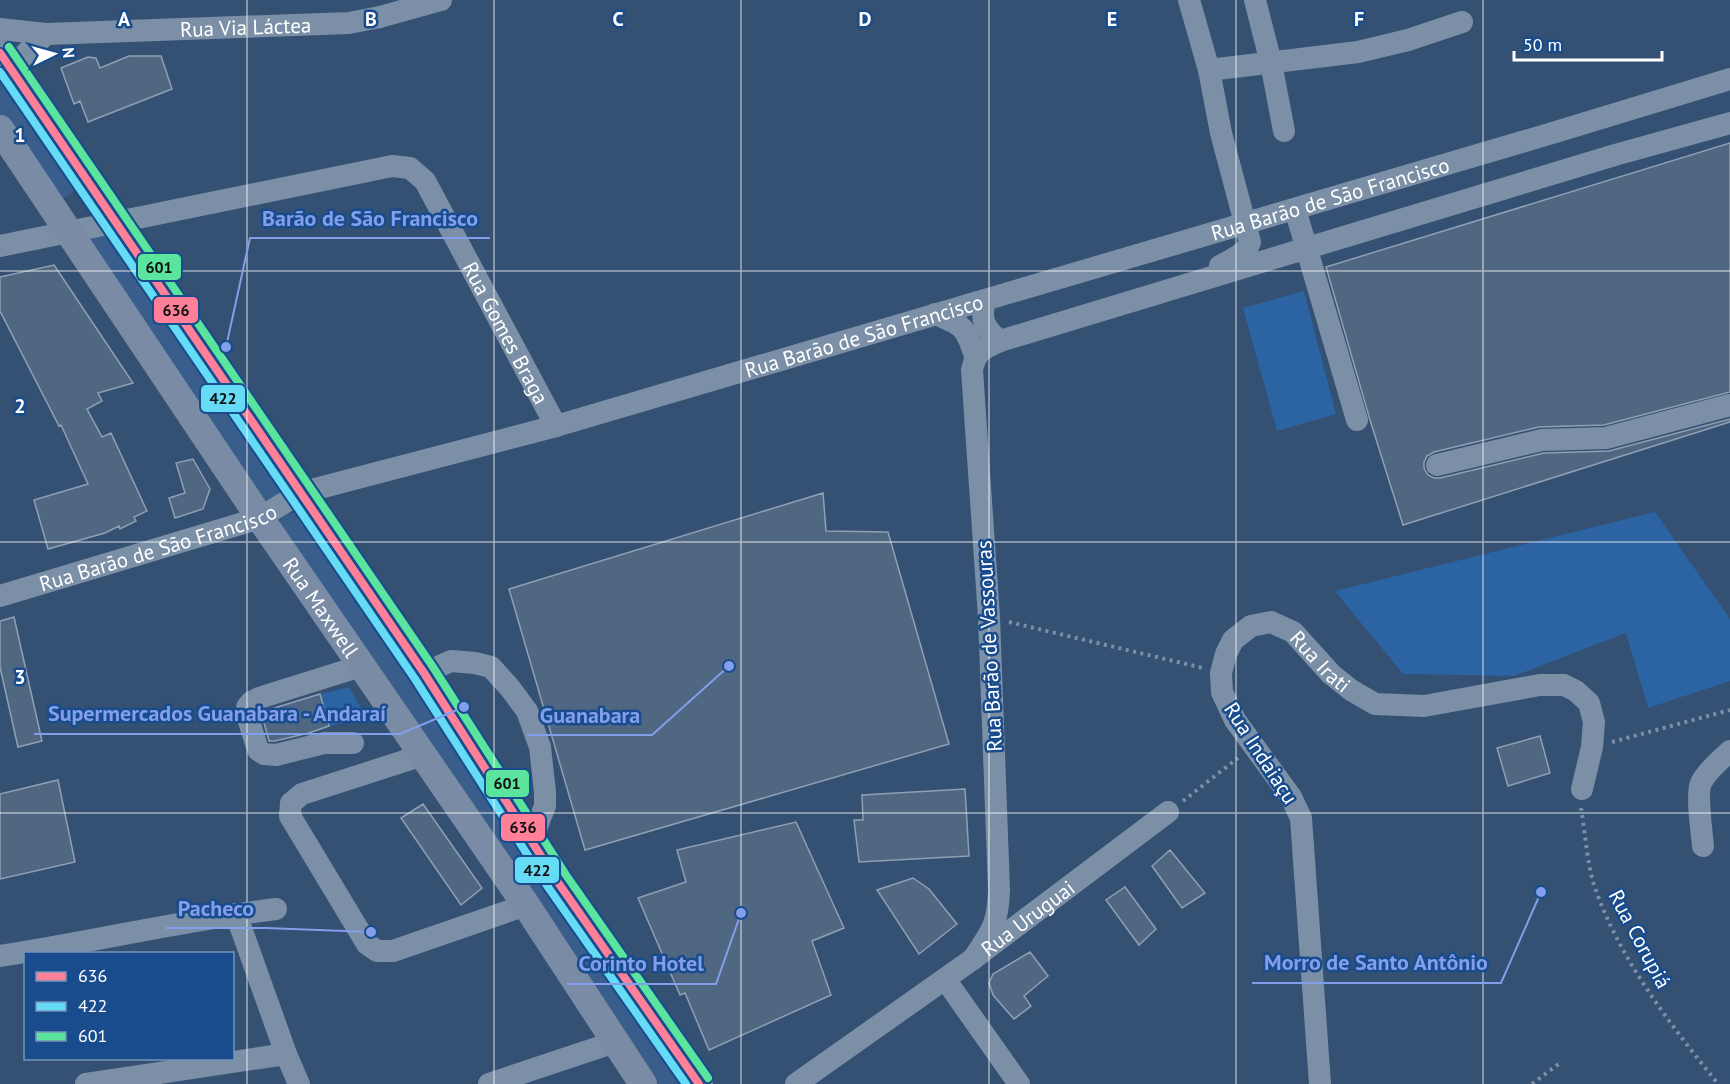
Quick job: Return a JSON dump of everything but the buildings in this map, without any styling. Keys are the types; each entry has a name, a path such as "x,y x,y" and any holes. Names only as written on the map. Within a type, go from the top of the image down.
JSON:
{"main road":[{"path":"5,61 424,674 557,881 699,1084"},
{"name":"Rua Maxwell","path":"0,129 260,518 526,905 643,1084"}],"street":[{"name":"Rua Via Láctea","path":"0,29 46,33 349,23 380,18 441,0"},
{"path":"1189,0 1209,70 1221,133 1250,242 1244,252 1218,267 1205,280"},
{"path":"1255,0 1271,63 1284,131"},
{"path":"1209,70 1358,52 1408,40 1462,22"},
{"path":"5,61 46,33"},
{"name":"Rua Barão de São Francisco","path":"0,596 260,518 300,493 556,426 1730,79"},
{"name":"Rua Barão de São Francisco","path":"1000,341 1615,155 1730,123"},
{"name":"Rua Gomes Braga","path":"0,246 392,166 410,168 425,181 556,426"},
{"path":"1295,208 1357,420"},
{"path":"935,314 963,327 970,338 975,356 984,348 1000,341 989,332 984,322 982,311 985,300"},
{"name":"Rua Barão de Vassouras","path":"973,959 993,930 998,912 999,890 989,617 972,370 975,356"},
{"path":"1437,465 1542,440 1606,438 1730,405"},
{"name":"Rua Irati","path":"1221,673 1233,640 1251,626 1270,622 1293,632 1331,674 1351,690 1375,704 1424,706 1540,685 1564,685 1576,691 1588,703 1594,722 1592,747 1582,789"},
{"path":"424,674 451,661 491,667 527,711 540,747 545,792 542,816 530,839"},
{"path":"353,742 324,743 276,755 264,754 258,750 247,715 247,707 259,698 361,666"},
{"name":"Rua Indaiaçu","path":"1221,673 1222,692 1235,720 1292,797 1301,818 1320,1084"},
{"path":"1703,846 1699,793 1701,783 1730,751"},
{"path":"423,755 302,794 291,803 290,816 367,944 376,951 393,951 526,905"},
{"name":"Rua Uruguai","path":"796,1084 973,959 1168,812"},
{"path":"29,952 236,914 276,909"},
{"path":"236,914 299,1084"},
{"path":"0,956 24,953"},
{"path":"945,979 1019,1084"},
{"path":"489,1084 615,1042"},
{"path":"86,1084 286,1054"}],"path":[{"path":"989,617 1221,673"},
{"path":"1592,747 1730,710"},
{"path":"1168,812 1254,746"},
{"name":"Rua Corupiá","path":"1582,789 1581,806 1593,882 1605,915 1635,971 1718,1084"},
{"path":"1532,1084 1560,1063"}],"shaded area":[{"path":"1304,291 1336,414 1277,431 1243,308"},
{"path":"1655,512 1730,619 1730,681 1648,708 1626,633 1514,676 1403,674 1335,591"},
{"path":"349,687 367,718 329,726 320,694"}],"waterway":[{"path":"0,91 59,180"},
{"path":"104,247 267,489"},
{"path":"295,531 668,1084"}],"transit line":[{"name":"601","path":"9,47 433,667 566,875 708,1078"},
{"name":"636","path":"0,53 424,673 557,881 699,1084"},
{"name":"422","path":"0,72 415,679 548,887 686,1084"}],"place":[{"name":"Barão de São Francisco","path":"226,347"},
{"name":"Guanabara","path":"729,666"},
{"name":"Supermercados Guanabara - Andaraí","path":"464,707"},
{"name":"Morro de Santo Antônio","path":"1541,892"},
{"name":"Corinto Hotel","path":"741,913"},
{"name":"Pacheco","path":"371,932"}]}
